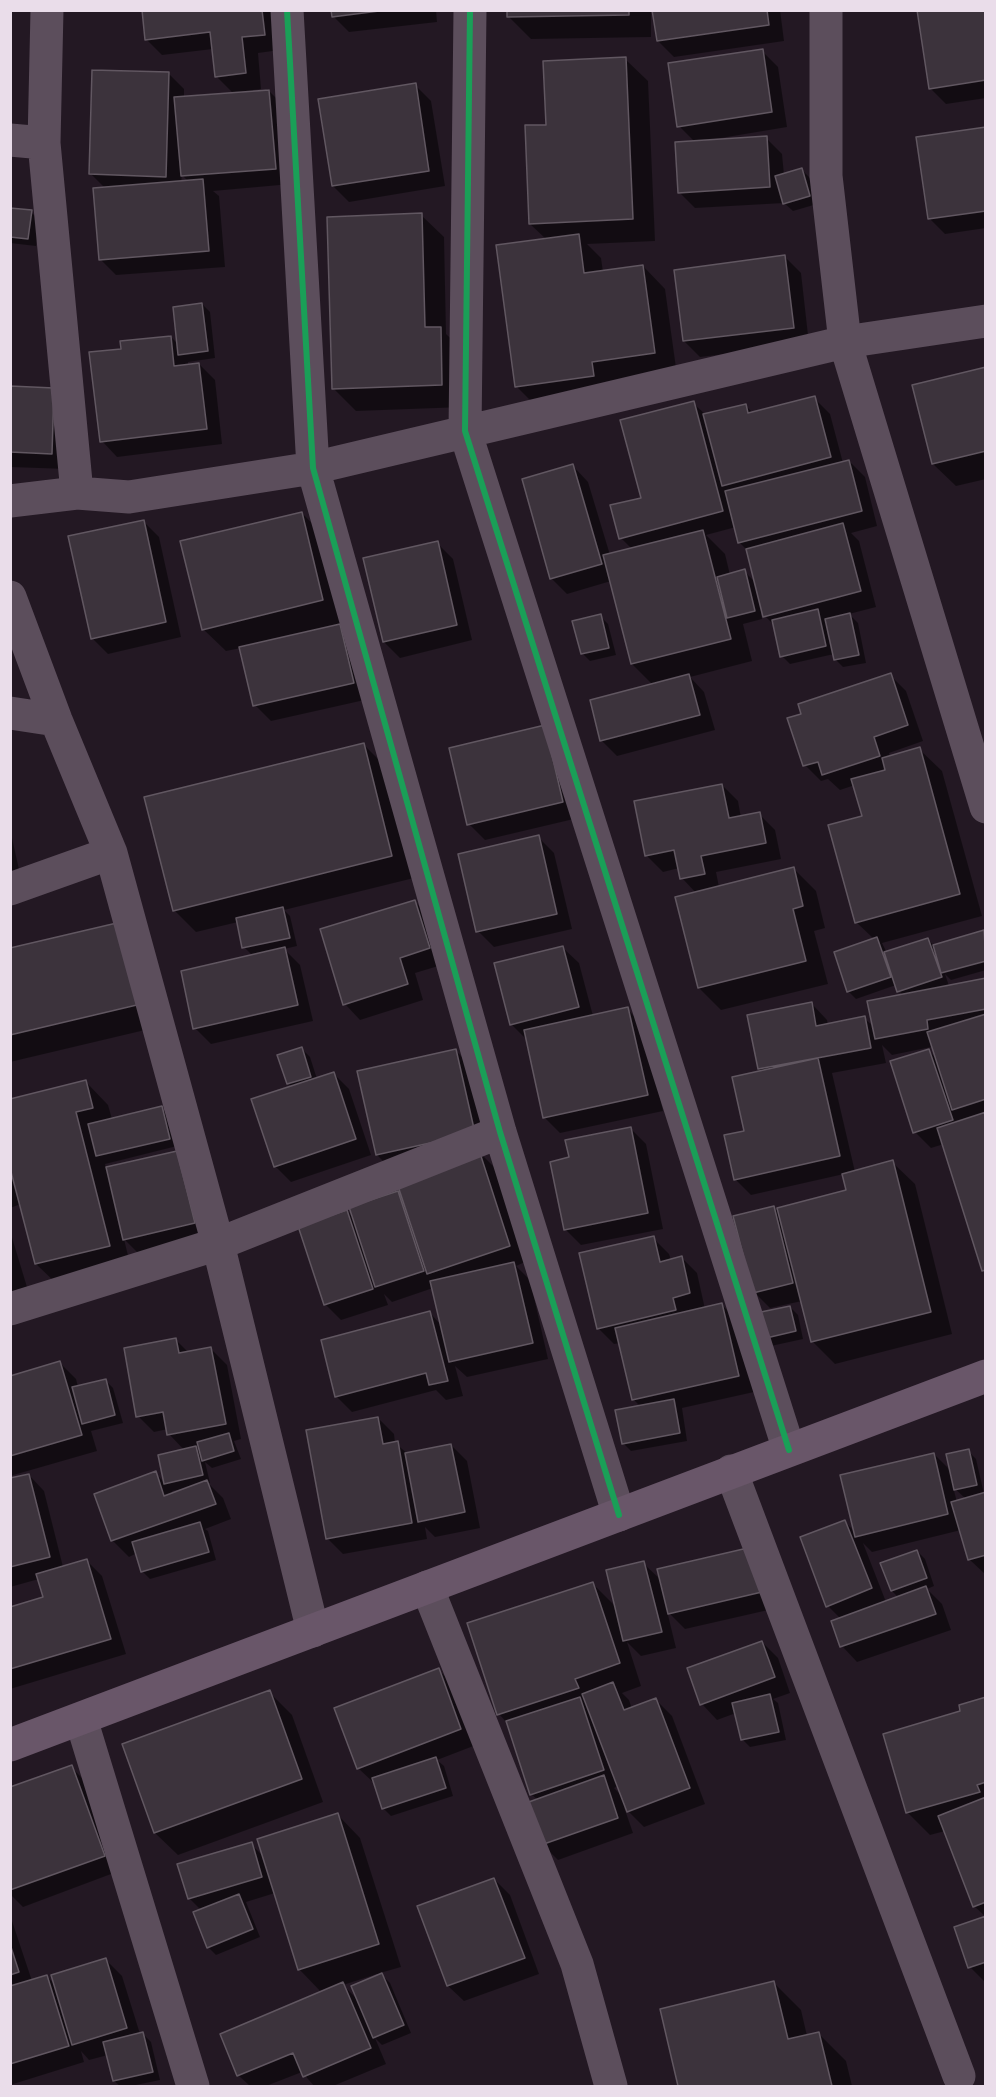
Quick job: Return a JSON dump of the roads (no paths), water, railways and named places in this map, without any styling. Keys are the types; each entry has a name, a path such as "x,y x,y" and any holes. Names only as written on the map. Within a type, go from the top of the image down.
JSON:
{"main road":[{"path":"10,1745 986,1376"}],"street":[{"path":"47,10 44,143 77,493"},
{"path":"286,10 313,468 500,1132 619,1515"},
{"path":"470,10 465,431 789,1450"},
{"path":"826,10 826,176 845,342 986,807"},
{"path":"10,140 44,143"},
{"path":"10,501 77,493 129,497 313,468 845,342 986,321"},
{"path":"10,597 56,720 111,853 218,1244 313,1631"},
{"path":"10,713 56,720"},
{"path":"10,889 111,853"},
{"path":"10,1309 218,1244 500,1132"},
{"path":"731,1471 969,2076"},
{"path":"427,1587 577,1964 611,2086"},
{"path":"81,1719 193,2086"}]}
